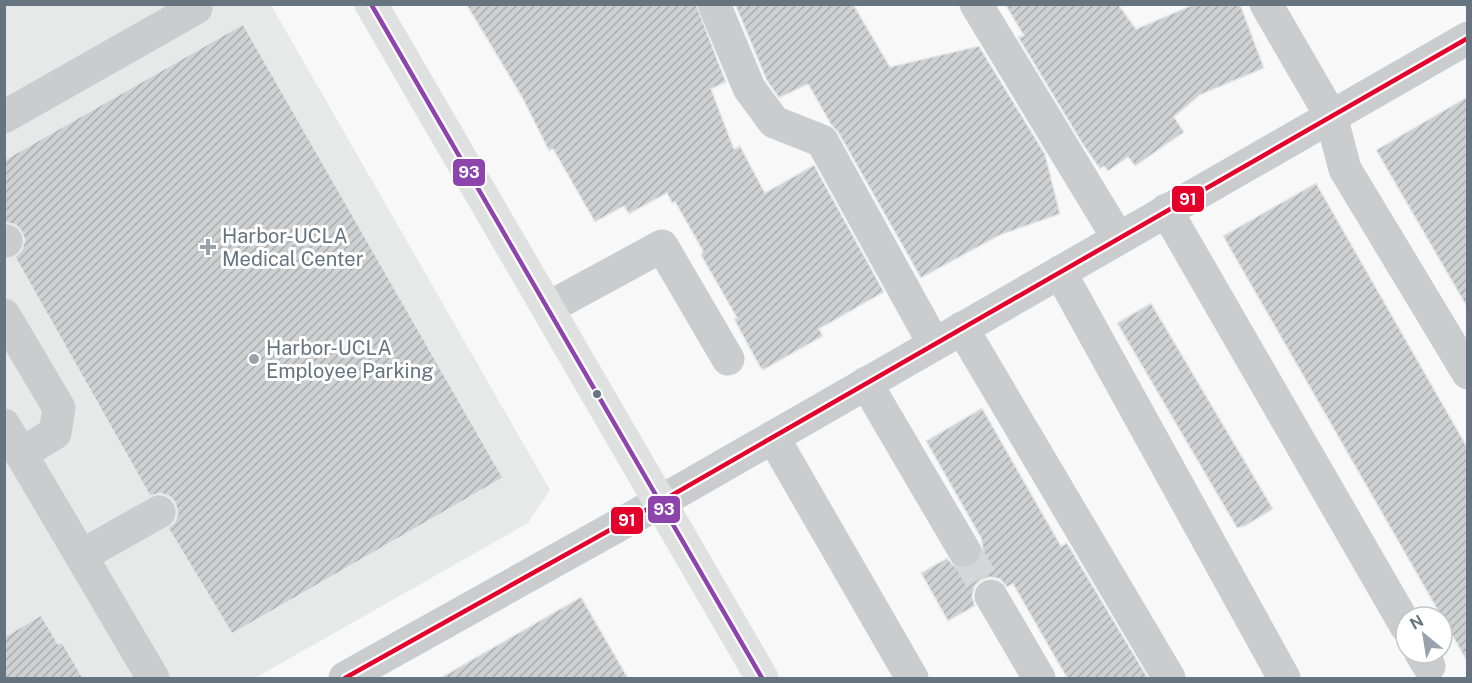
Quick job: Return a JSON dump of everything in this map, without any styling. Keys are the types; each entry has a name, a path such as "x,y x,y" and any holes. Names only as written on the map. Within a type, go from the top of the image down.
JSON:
{"main road":[{"path":"371,4 762,678"}],"street":[{"path":"4,117 196,8 194,4"},
{"path":"714,4 748,87 774,122 822,141 934,344"},
{"path":"976,4 1118,238"},
{"path":"1266,4 1331,116 1345,169 1467,373"},
{"path":"345,678 660,502 1467,38"},
{"path":"1166,210 1394,605"},
{"path":"548,308 662,246 728,359"},
{"path":"1060,272 1284,678"},
{"path":"4,315 59,408 55,433 21,454"},
{"path":"962,328 1169,678"},
{"path":"866,383 964,550"},
{"path":"4,425 153,678"},
{"path":"773,437 912,678"},
{"path":"81,556 159,512"},
{"path":"992,596 1039,678"}],"shaded area":[{"name":"Harbor-UCLA Medical Center","path":"4,5 271,5 550,490 528,523 255,678 5,678"}],"building":[{"path":"466,4 696,4 726,82 711,89 734,149 740,146 765,193 814,165 884,292 819,329 823,336 763,370 701,255 703,251 675,202 672,203 667,193 629,214 624,206 595,222 553,149 549,151 522,97"},
{"path":"735,4 853,4 890,67 979,46 1045,154 1060,214 1000,235 921,278 808,84 779,98 767,81"},
{"path":"1005,4 1118,4 1136,29 1195,4 1240,4 1264,68 1200,95 1174,117 1184,132 1135,166 1128,157 1108,171 1104,166 1100,169 1082,143 1018,37 1024,36"},
{"name":"Harbor-UCLA Employee Parking","path":"243,24 503,478 232,634 168,528 175,522 178,513 175,502 169,496 160,493 150,496 15,257 22,250 25,240 16,225 4,222 4,160"},
{"path":"1467,97 1467,307 1376,150"},
{"path":"1316,183 1467,447 1467,661 1454,638 1454,605 1435,605 1223,236"},
{"path":"1151,303 1273,509 1245,526 1237,528 1117,323"},
{"path":"982,408 1061,546 1067,543 1148,678 1067,678 1013,584 1007,587 1000,579 990,577 981,580 975,586 972,596 975,606 948,621 921,573 947,558 955,567 964,569 973,566 980,560 983,549 981,538 926,441"},
{"path":"581,597 628,678 440,678"},
{"path":"41,615 58,644 62,642 83,678 4,678 4,637"}],"tunnel":[{"path":"964,550 991,596"}],"transit line":[{"name":"93","path":"371,4 762,678"},
{"name":"91","path":"345,678 660,502 1468,38"}],"place":[{"name":"Harbor-UCLA Medical Center","path":"208,247"},
{"name":"Harbor-UCLA Employee Parking","path":"254,359"}]}
